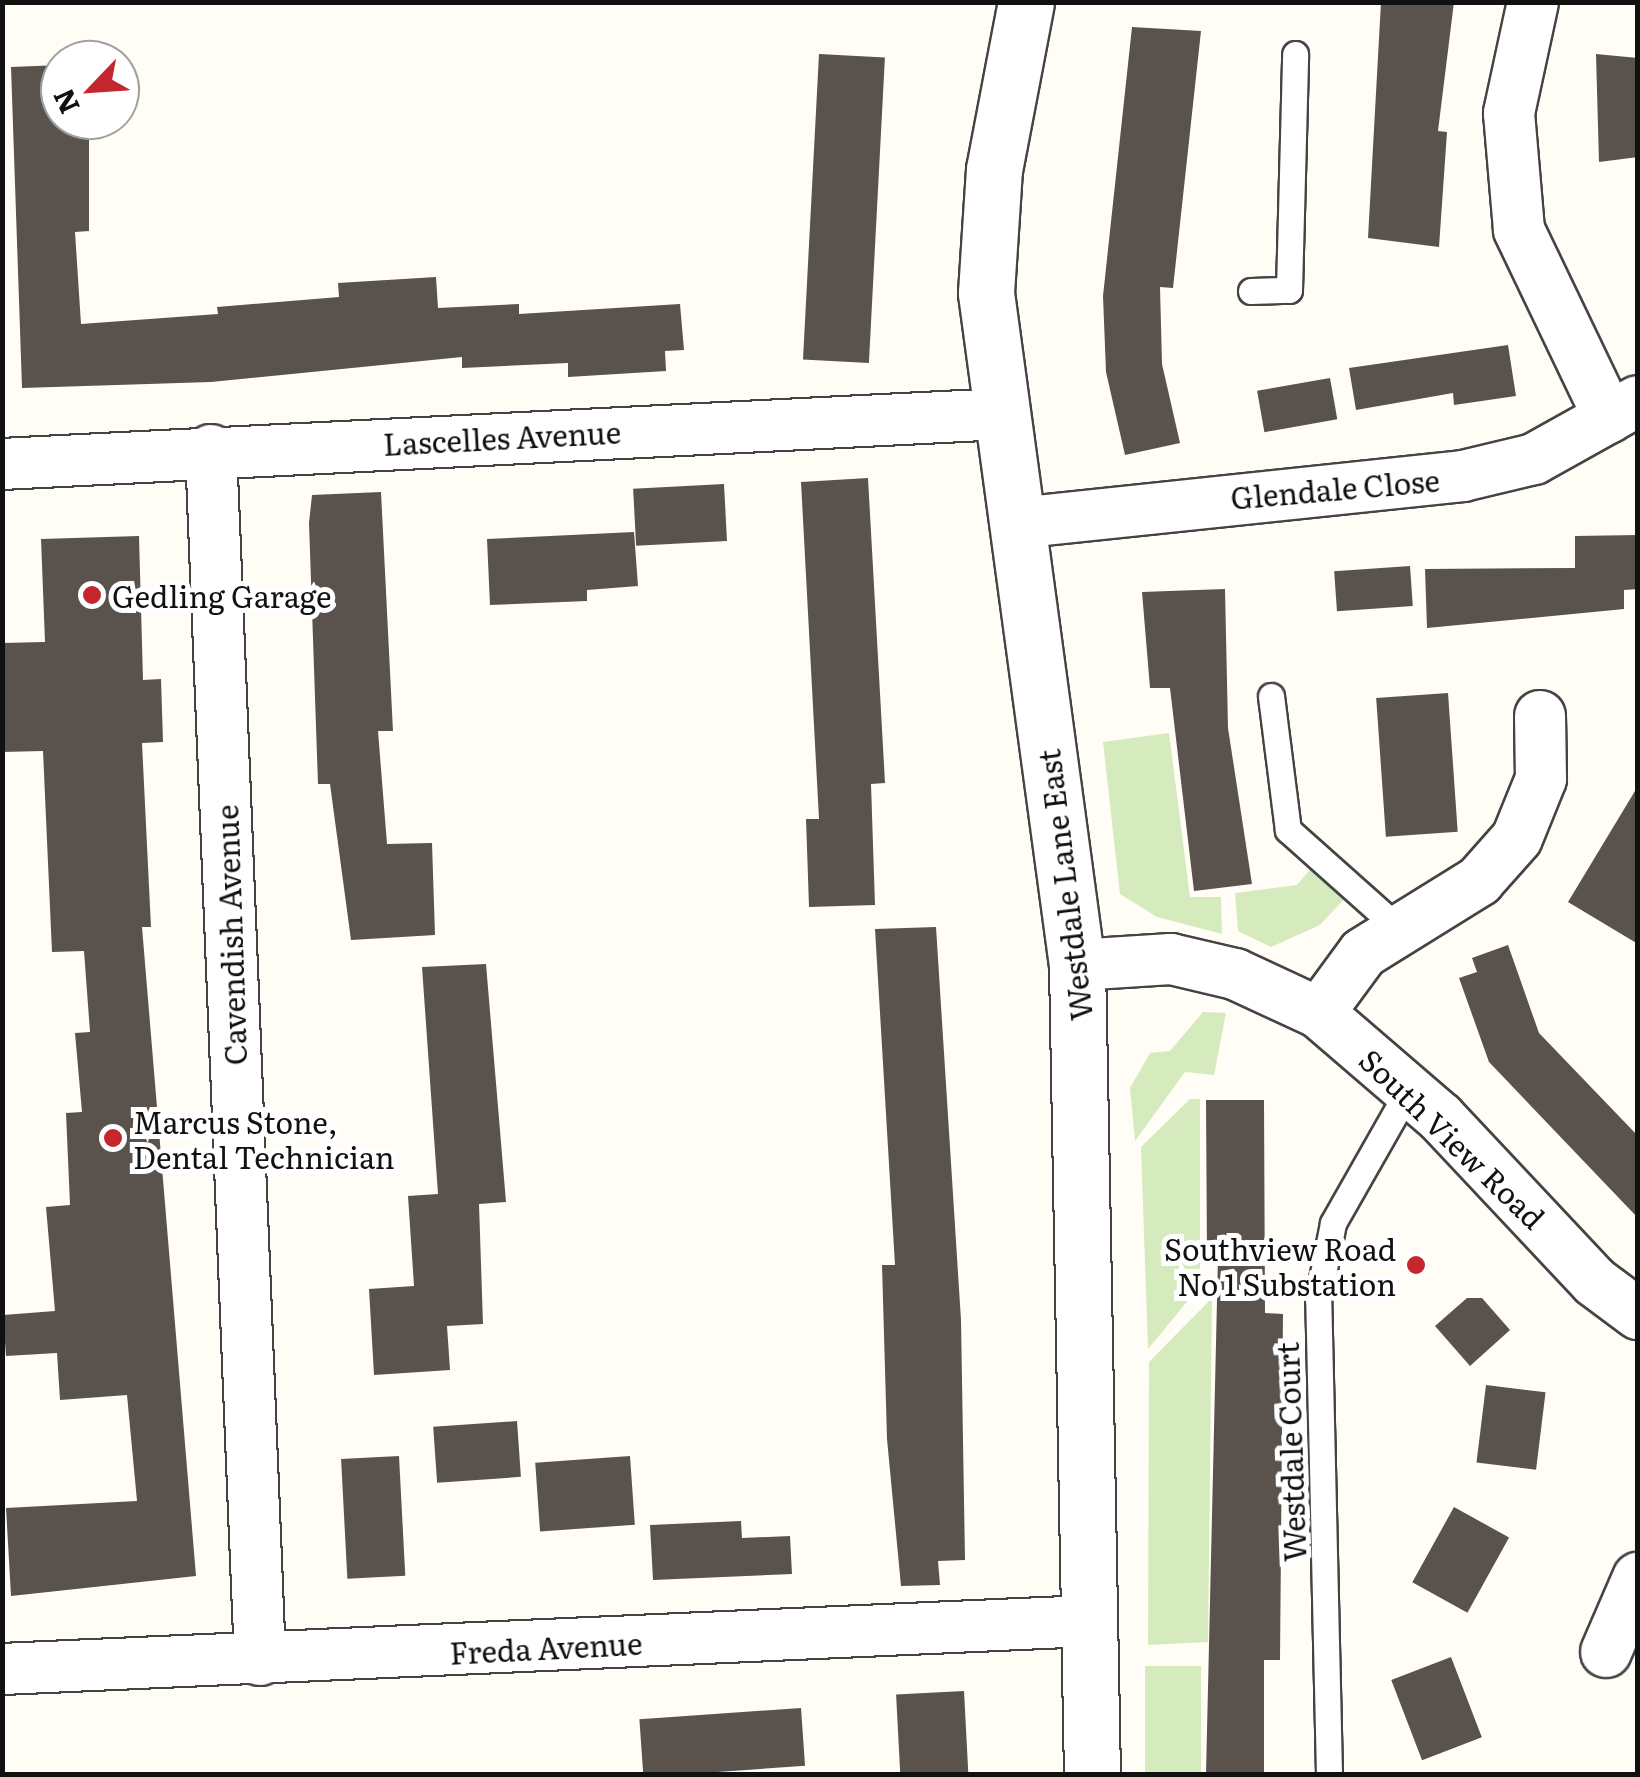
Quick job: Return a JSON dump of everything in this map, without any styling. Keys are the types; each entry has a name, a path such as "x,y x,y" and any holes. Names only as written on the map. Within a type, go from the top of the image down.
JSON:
{"street":[{"name":"Westdale Lane East","path":"1026,2 987,227 1002,414 1077,965 1092,1774"},
{"path":"1533,2 1509,113 1519,230 1623,410"},
{"name":"Glendale Close","path":"1017,523 1463,476 1534,459 1623,410"},
{"name":"Lascelles Avenue","path":"2,464 211,450 1002,414"},
{"name":"Cavendish Avenue","path":"211,450 260,1660"},
{"path":"1319,1014 1363,952 1479,880 1518,838 1541,779 1540,716"},
{"name":"South View Road","path":"1077,965 1171,960 1235,974 1319,1014 1408,1088 1638,1314"},
{"path":"1606,1652 1638,1578"},
{"name":"Freda Avenue","path":"2,1669 1089,1621"}],"lane":[{"path":"1250,292 1289,290 1294,54"},
{"path":"1271,696 1288,830 1400,929"},
{"name":"Westdale Court","path":"1329,1774 1318,1300 1333,1223 1408,1088"}],"green space":[{"path":"1169,733 1190,897 1221,897 1222,934 1157,917 1120,894 1103,742"},
{"path":"1312,867 1347,896 1320,925 1271,947 1238,931 1235,893 1297,885"},
{"path":"1203,1012 1226,1013 1214,1075 1185,1072 1135,1141 1130,1088 1150,1053 1170,1051"},
{"path":"1190,1099 1200,1099 1200,1286 1148,1349 1141,1147"},
{"path":"1212,1298 1208,1642 1148,1645 1149,1362"},
{"path":"1145,1666 1201,1666 1201,1774 1145,1774"}],"building":[{"path":"1381,2 1454,2 1438,131 1447,132 1439,247 1368,238"},
{"path":"1132,27 1201,31 1173,288 1160,287 1162,364 1180,443 1125,455 1106,372 1103,296"},
{"path":"819,54 885,57 869,363 803,360"},
{"path":"1596,54 1638,58 1638,157 1599,162"},
{"path":"40,66 40,140 89,140 89,231 75,232 81,324 218,314 217,307 339,297 338,283 436,277 438,308 519,304 519,314 680,304 684,350 665,351 666,371 568,377 568,363 462,368 462,357 211,382 22,388 11,67"},
{"path":"1508,345 1516,396 1454,405 1453,393 1356,410 1349,368"},
{"path":"1330,378 1337,419 1264,432 1257,391"},
{"path":"868,478 885,783 871,784 875,905 809,907 806,819 819,819 801,482"},
{"path":"724,484 727,541 636,546 633,489"},
{"path":"381,492 393,731 378,731 387,844 432,843 435,935 351,940 330,784 318,784 309,523 312,495"},
{"path":"634,532 638,586 587,590 587,601 490,605 487,539"},
{"path":"1638,535 1638,589 1624,590 1624,609 1427,628 1425,569 1575,568 1575,536"},
{"path":"139,536 143,680 161,679 163,742 142,743 151,927 142,927 196,1576 11,1596 6,1508 137,1501 127,1395 60,1400 57,1353 6,1356 3,1315 55,1311 46,1207 70,1205 66,1113 82,1112 75,1033 90,1032 84,951 52,952 43,751 2,752 2,643 45,642 41,539"},
{"path":"1410,566 1413,606 1337,611 1334,571"},
{"path":"1225,589 1228,728 1252,884 1194,891 1170,688 1150,688 1142,592"},
{"path":"1448,693 1458,832 1386,837 1376,698"},
{"path":"1638,786 1638,944 1568,902"},
{"path":"936,927 961,1320 965,1560 938,1561 940,1585 901,1586 887,1439 882,1265 895,1265 875,929"},
{"path":"1508,945 1539,1033 1638,1136 1638,1218 1489,1062 1459,978 1477,972 1472,958"},
{"path":"486,964 506,1202 479,1204 483,1324 447,1326 450,1370 374,1375 369,1289 414,1286 408,1196 438,1194 422,967"},
{"path":"1206,1100 1264,1100 1265,1313 1283,1314 1280,1660 1264,1660 1264,1774 1206,1774 1218,1257 1207,1257"},
{"path":"1467,1298 1482,1298 1510,1330 1470,1366 1435,1326"},
{"path":"1486,1385 1546,1392 1536,1470 1476,1462"},
{"path":"517,1421 521,1477 437,1483 433,1427"},
{"path":"399,1456 405,1576 347,1579 341,1459"},
{"path":"630,1456 635,1525 540,1531 535,1463"},
{"path":"1454,1507 1509,1538 1467,1613 1412,1582"},
{"path":"741,1521 742,1538 790,1536 792,1574 653,1580 650,1525"},
{"path":"1451,1657 1482,1737 1422,1760 1391,1680"},
{"path":"964,1691 968,1774 900,1774 896,1695"},
{"path":"801,1708 805,1766 643,1774 639,1719"}],"place":[{"name":"Gedling Garage","path":"92,595"},
{"name":"Marcus Stone, Dental Technician","path":"113,1138"},
{"name":"Southview Road No 1 Substation","path":"1416,1265"}]}
